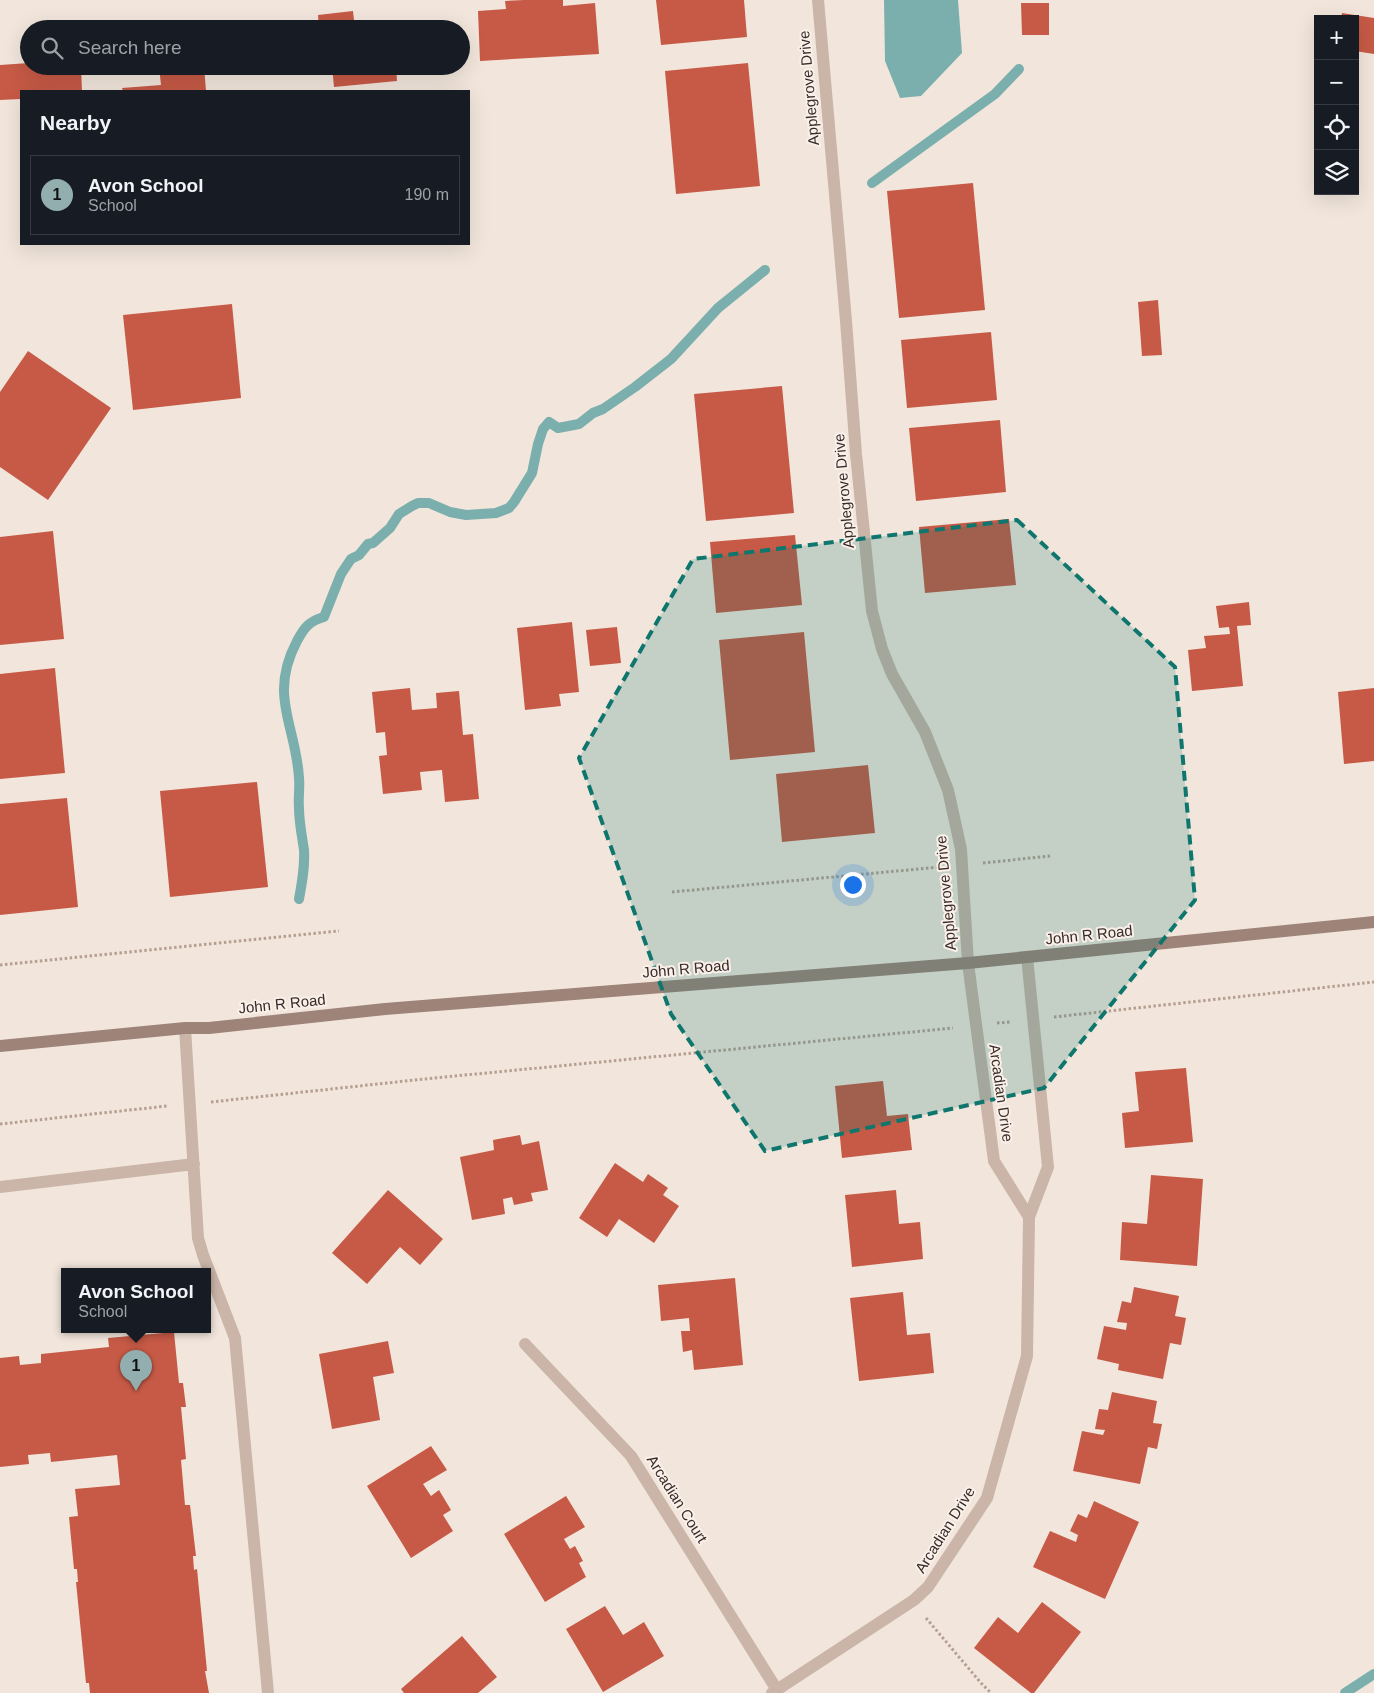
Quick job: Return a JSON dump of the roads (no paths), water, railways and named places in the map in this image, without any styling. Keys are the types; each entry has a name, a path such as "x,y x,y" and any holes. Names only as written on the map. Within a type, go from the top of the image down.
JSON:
{"main road":[{"name":"John R Road","path":"0,1046 185,1028 209,1028 385,1009 968,963 1374,922"}],"street":[{"name":"Applegrove Drive","path":"818,0 846,311 856,454 872,612 882,649 892,674 925,732 948,790 961,849 968,963"},
{"name":"Arcadian Drive","path":"774,1692 914,1600 928,1587 987,1498 1027,1356 1029,1217 1048,1167 1028,957"},
{"name":"Arcadian Drive","path":"968,963 994,1161 1029,1217"},
{"path":"185,1028 198,1238 208,1268"},
{"path":"0,1187 194,1164"},
{"path":"211,1276 235,1338 268,1693"},
{"name":"Arcadian Court","path":"525,1344 632,1456 774,1692"}],"water":[{"path":"884,0 958,0 962,53 921,96 900,98 885,61"}],"waterway":[{"path":"872,183 995,94 1019,69"},
{"path":"299,899 304,869 304,850 299,813 297,759 286,710 284,695 285,678 297,641 311,623 324,617 341,574 351,559 359,555 368,544 373,543 390,528 399,514 418,503 429,503 450,512 466,515 496,513 509,508 532,473 538,444 543,429 549,422 558,428 579,424 635,387 671,359 718,308 765,270"},
{"path":"1345,1693 1374,1674"}],"place":[{"name":"Avon School","path":"136,1391"}]}
